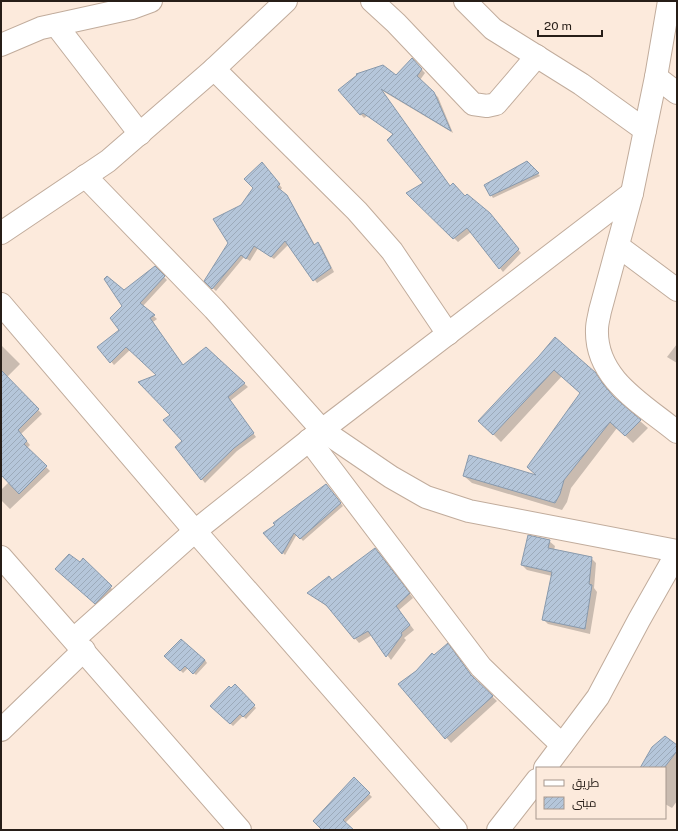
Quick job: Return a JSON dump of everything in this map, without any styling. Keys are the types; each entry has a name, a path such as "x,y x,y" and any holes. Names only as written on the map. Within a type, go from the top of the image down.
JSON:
{"street":[{"path":"1,232 108,161 214,69 286,1"},
{"path":"372,1 396,23 473,104 487,106 496,104 537,56"},
{"path":"465,1 493,29 581,84 645,130"},
{"path":"1,45 41,28 137,3"},
{"path":"671,9 632,193 597,328 598,346 604,364 613,379 626,392 677,432"},
{"path":"56,25 140,134"},
{"path":"214,69 357,211 392,251 448,334"},
{"path":"656,77 677,93"},
{"path":"85,176 214,309 316,435 481,666 562,745"},
{"path":"1,730 79,644 194,531 316,435 632,193"},
{"path":"618,246 677,290"},
{"path":"1,304 194,531 456,830"},
{"path":"316,435 426,496 469,511 677,552 598,697 547,767"},
{"path":"1,557 79,644 240,830"},
{"path":"498,830 536,781"}],"building":[{"path":"412,58 422,69 417,76 434,92 451,131 381,89 450,186 453,183 465,196 467,194 490,213 519,249 499,269 467,228 453,239 406,193 423,183 387,140 393,134 363,113 360,115 338,90 357,75 356,74 383,65 396,75"},
{"path":"527,161 539,173 490,196 484,185"},
{"path":"262,162 280,184 277,187 287,195 314,245 318,242 331,268 313,281 285,241 271,257 254,246 246,259 241,255 212,289 204,281 228,243 213,219 241,205 253,188 244,179"},
{"path":"155,266 165,276 140,303 155,315 150,318 183,365 206,347 245,383 228,397 254,433 234,448 201,480 175,447 182,441 163,420 170,415 138,382 156,375 126,347 110,363 97,347 119,330 110,318 122,306 104,279 107,276 124,290"},
{"path":"555,337 596,373 614,397 641,420 625,436 610,422 564,480 560,494 555,503 463,476 469,455 536,475 527,467 580,393 554,370 493,435 478,421"},
{"path":"1,370 39,409 18,430 27,441 24,444 47,466 19,494 1,475"},
{"path":"326,484 341,503 300,539 294,533 282,554 263,533 275,525 273,523"},
{"path":"528,535 550,540 548,548 592,557 589,584 592,585 585,629 542,620 552,572 521,565"},
{"path":"375,548 410,593 396,606 410,625 401,633 402,635 386,657 368,631 354,639 326,605 307,593 329,576 332,580"},
{"path":"69,554 80,562 83,558 112,586 95,604 55,569"},
{"path":"181,639 205,660 193,674 185,666 180,671 164,656"},
{"path":"448,643 471,675 493,696 445,739 398,684 416,671 432,653 434,655"},
{"path":"235,684 255,705 243,717 240,714 230,724 210,706 229,686 231,688"},
{"path":"665,736 677,745 677,751 665,767 641,767 652,747"},
{"path":"354,777 370,793 343,820 354,830 322,830 313,821"}]}
